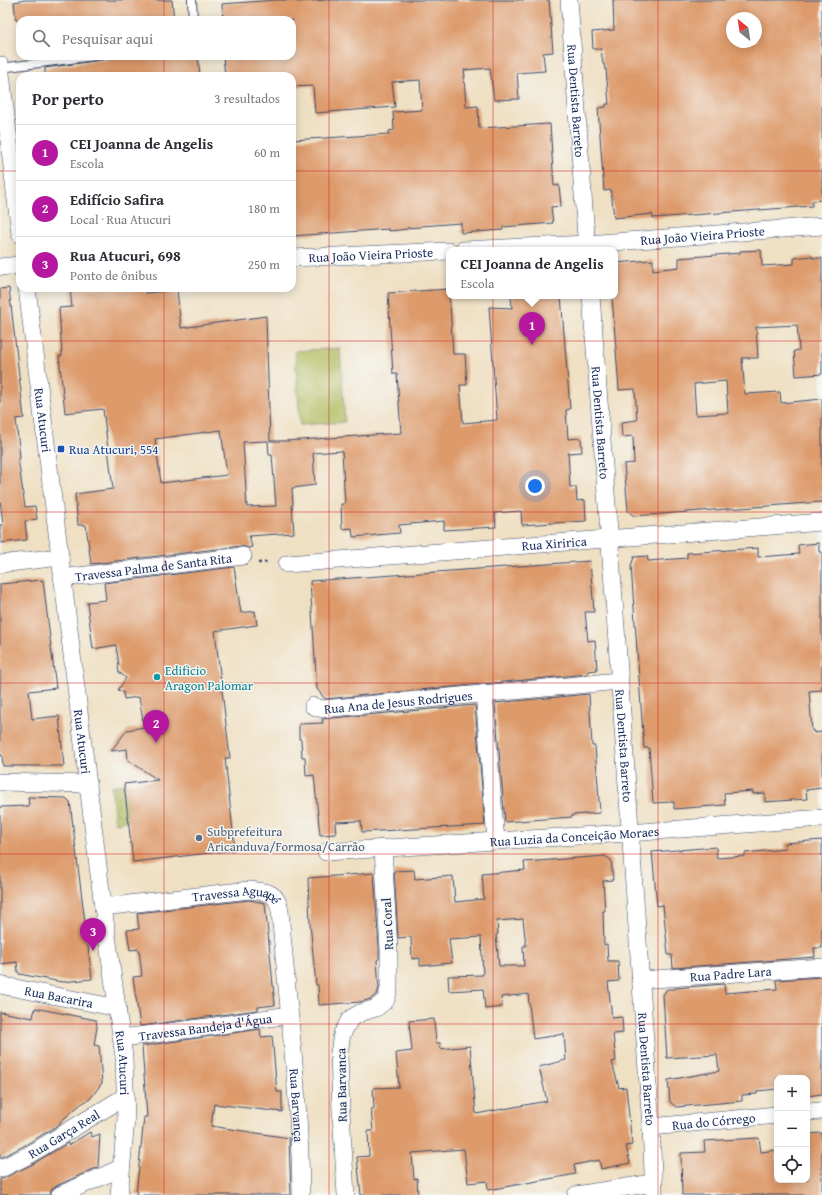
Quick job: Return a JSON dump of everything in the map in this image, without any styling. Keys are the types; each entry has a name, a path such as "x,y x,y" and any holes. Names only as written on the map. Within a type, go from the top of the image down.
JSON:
{"street":[{"name":"Rua Dentista Barreto","path":"569,0 587,247"},
{"path":"0,67 3,122 16,208"},
{"name":"Rua João Vieira Prioste","path":"587,247 822,226"},
{"name":"Rua João Vieira Prioste","path":"296,258 446,251"},
{"path":"0,267 16,265"},
{"name":"Rua Atucuri","path":"27,292 103,907 122,1038 126,1119 119,1195"},
{"name":"Rua Dentista Barreto","path":"591,299 651,1127 654,1189"},
{"name":"Rua Xiririca","path":"287,564 609,540 822,522"},
{"path":"0,564 60,556"},
{"name":"Travessa Palma de Santa Rita","path":"62,578 243,556"},
{"name":"Rua Ana de Jesus Rodrigues","path":"313,706 322,709 619,680"},
{"name":"Rua Ana de Jesus Rodrigues","path":"484,693 496,841"},
{"path":"0,782 88,784"},
{"name":"Rua Luzia da Conceição Moraes","path":"326,852 629,833 822,818"},
{"name":"Rua Coral","path":"383,848 389,949 389,989 386,1000"},
{"name":"Travessa Aguapé","path":"103,907 249,890 262,892 273,896 276,898 280,911 289,1015"},
{"name":"Rua Padre Lara","path":"640,980 822,967"},
{"name":"Rua Bacarira","path":"0,985 118,1008"},
{"name":"Rua Barvanca","path":"346,1195 339,1053 342,1034 350,1020 360,1013 376,1008 386,1000"},
{"name":"Travessa Bandeja d'Água","path":"122,1038 289,1015"},
{"name":"Rua Barvança","path":"289,1015 294,1057 301,1156 302,1195"},
{"name":"Rua Garça Real","path":"0,1169 27,1156 126,1096"},
{"path":"810,1112 822,1111"},
{"name":"Rua do Córrego","path":"651,1127 774,1115"},
{"path":"60,1195 121,1168"},
{"path":"576,1195 654,1189"}],"lane":[{"path":"192,0 193,16"},
{"path":"0,67 60,60"}],"path":[{"path":"243,556 256,563 282,561 287,564"}],"green space":[{"path":"340,348 345,422 300,425 295,351"},
{"path":"124,784 128,821 115,823 111,786"}],"building":[{"path":"25,0 172,0 174,16 16,16 16,20 14,2"},
{"path":"275,0 296,0 297,2 327,0 549,0 553,52 543,53 545,71 517,73 519,99 494,100 490,68 464,70 464,77 466,107 478,106 479,128 550,124 554,186 559,185 561,206 551,207 553,223 503,227 503,230 461,233 461,223 421,226 389,231 389,229 296,236 296,140 389,134 389,131 394,130 393,112 422,110 420,80 392,82 395,107 315,113 313,86 296,87 296,72 225,72 223,60 296,60 296,16 223,16 222,4"},
{"path":"613,0 822,0 822,200 812,201 812,206 653,218 652,214 614,218 611,190 604,191 598,108 606,107 606,104 609,104 606,69 605,70 603,64 601,49 593,49 592,32 614,30"},
{"path":"102,60 198,60 200,72 45,72 45,68"},
{"path":"761,250 762,266 794,264 794,258 812,256 812,258 822,258 822,374 796,376 794,351 799,350 797,325 756,327 758,358 742,358 745,394 780,392 781,403 822,399 822,502 634,516 628,511 624,464 634,463 633,436 622,437 621,422 637,420 635,389 619,390 612,299 618,299 618,263 653,260 653,270 679,267 679,258 740,253 740,251","holes":["726,381 728,413 696,415 694,384"]},
{"path":"9,288 24,418 16,419 20,458 18,458 25,507 35,506 37,519 25,521 27,540 0,543 0,525 3,525 0,499 0,289"},
{"path":"446,289 446,299 450,299 453,354 465,354 467,385 460,385 463,423 497,420 489,307 512,308 511,299 561,299 570,409 566,410 568,439 581,438 582,452 568,453 570,487 576,487 577,501 585,500 586,521 522,525 521,511 495,513 496,527 444,530 444,521 399,525 400,533 353,537 352,528 342,529 341,504 345,504 342,451 313,453 315,485 292,488 294,533 249,536 252,547 248,548 242,546 91,564 86,525 78,525 75,494 113,489 103,409 65,413 59,356 62,356 59,308 72,307 70,292 177,292 181,328 266,316 270,441 286,441 401,433 397,374 393,374 388,293","holes":["221,430 227,475 161,483 155,439","268,441 269,455 272,455 276,506 247,507 243,442"]},
{"path":"819,543 819,552 822,552 822,690 809,691 812,731 814,731 814,733 822,732 822,788 806,790 807,799 765,802 765,793 753,794 753,791 724,793 725,805 674,809 674,802 653,803 649,748 644,748 631,566 634,557 647,556 648,561 687,558 687,553 758,548 758,557 799,554 798,545"},
{"path":"590,561 594,612 585,612 588,641 595,640 597,670 588,671 588,674 325,699 317,689 310,581"},
{"path":"234,567 241,613 255,611 257,625 215,631 230,758 225,758 235,850 133,862 124,784 158,780 128,760 127,749 111,751 127,730 144,727 139,697 124,699 123,692 118,690 126,678 119,672 116,645 93,649 87,602 106,600 104,583"},
{"path":"43,580 56,688 29,691 32,719 59,716 64,766 3,766 2,755 0,755 0,584"},
{"path":"589,694 592,746 595,746 600,813 572,815 572,817 505,822 495,703"},
{"path":"475,705 485,825 362,832 361,821 335,822 336,834 320,835 314,775 306,776 305,757 302,757 301,739 299,739 299,724 323,723 322,719"},
{"path":"28,797 66,798 70,802 92,979 62,982 19,974 17,962 0,964 0,807 29,806"},
{"path":"822,840 822,948 814,948 815,957 673,968 672,955 668,955 663,905 657,906 652,852 716,847 717,858 745,856 745,853 785,849 785,843"},
{"path":"605,856 611,860 613,880 603,881 605,911 603,911 604,945 607,944 608,961 618,961 619,981 608,982 612,1018 622,1017 623,1033 613,1034 616,1061 612,1062 619,1088 626,1087 632,1145 626,1146 630,1163 601,1169 599,1160 574,1165 576,1174 488,1190 487,1181 468,1183 464,1149 412,1153 414,1179 417,1178 418,1195 361,1195 357,1157 369,1156 368,1131 373,1131 371,1109 374,1109 373,1088 399,1087 396,1053 412,1051 409,1021 434,1019 436,1043 440,1043 441,1049 470,1046 476,1114 547,1101 539,1067 566,1060 564,1034 533,1039 528,994 501,997 502,1007 485,1009 483,989 449,991 448,976 483,975 481,937 449,939 452,963 420,966 420,958 412,959 411,937 398,938 394,871 414,870 415,879 453,876 455,902 484,899 482,874 525,870 524,862","holes":["523,919 526,946 523,946 524,966 499,966 496,935 498,934 497,921"]},
{"path":"374,873 379,950 379,959 377,960 379,988 377,994 371,999 360,1002 319,1005 310,923 308,878"},
{"path":"249,900 265,903 275,1005 258,1007 258,1010 140,1026 133,977 142,976 139,949 130,950 127,930 139,929 137,913"},
{"path":"821,977 822,1094 810,1096 810,1075 774,1075 774,1089 757,1091 757,1094 742,1095 742,1101 676,1107 670,1102 668,1080 719,1071 717,1055 667,1058 663,995 667,989 724,984 725,993 777,989 776,980"},
{"path":"35,1008 96,1020 97,1027 94,1045 99,1046 102,1083 90,1099 81,1104 60,1122 60,1124 22,1147 0,1158 0,1012 33,1018"},
{"path":"260,1029 261,1037 272,1036 277,1092 282,1092 282,1112 214,1104 211,1126 289,1138 291,1195 136,1195 144,1117 147,1117 142,1046"},
{"path":"90,1132 92,1137 100,1134 98,1167 56,1186 52,1189 50,1195 0,1195 0,1179 31,1165"},
{"path":"822,1133 822,1195 682,1195 681,1153 705,1152 704,1141 759,1138 761,1152 774,1150 774,1183 810,1183 810,1134"}],"place":[{"name":"CEI Joanna de Angelis","path":"532,345"},
{"name":"Rua Atucuri, 554","path":"61,449"},
{"name":"Edificio Aragon Palomar","path":"157,677"},
{"name":"Edifício Safira","path":"156,743"},
{"name":"Subprefeitura Aricanduva/Formosa/Carrão","path":"199,838"},
{"name":"Rua Atucuri, 698","path":"93,951"}]}
